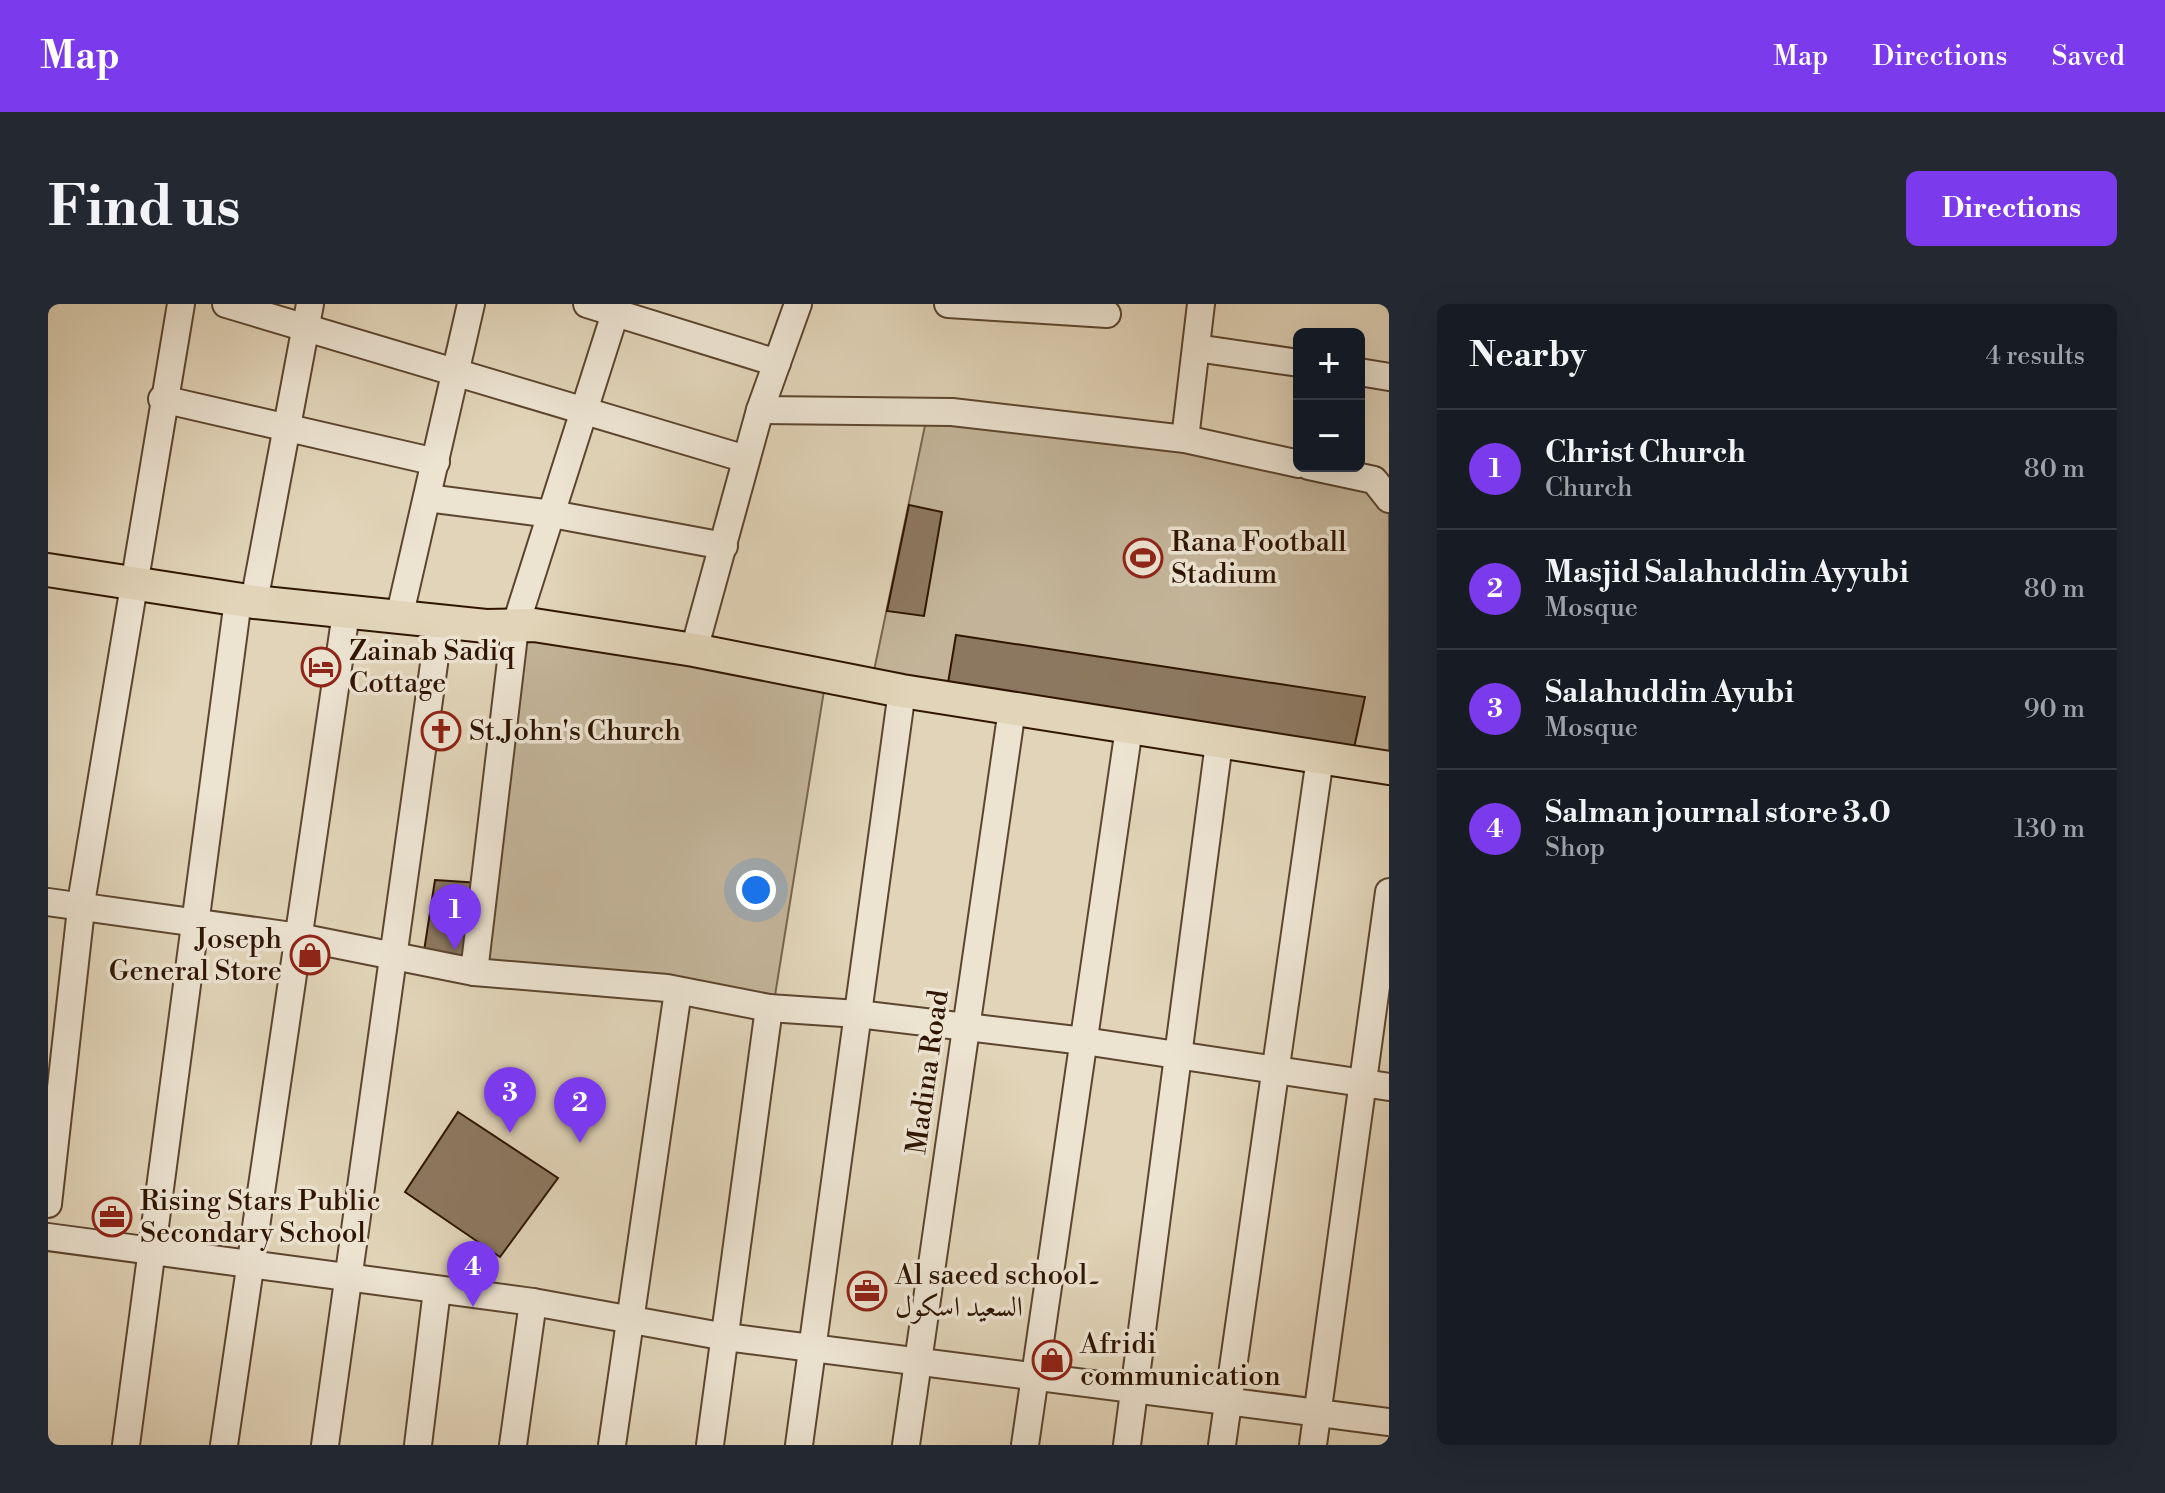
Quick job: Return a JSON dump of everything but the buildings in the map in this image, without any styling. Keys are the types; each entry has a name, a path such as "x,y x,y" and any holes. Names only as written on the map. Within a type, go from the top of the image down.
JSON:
{"main road":[{"path":"48,570 246,601 346,613 515,627 534,625 694,650 902,691 1389,768"}],"street":[{"path":"48,1204 84,907 83,891 162,399 181,304"},
{"path":"226,304 308,316 454,375 746,459"},
{"path":"399,618 471,304"},
{"path":"587,304 617,308 777,363"},
{"path":"694,650 760,410 798,304"},
{"path":"948,304 1107,314"},
{"path":"1185,439 1201,304"},
{"path":"474,972 515,627 617,308"},
{"path":"126,1445 196,923 246,601 287,429 308,316"},
{"path":"1196,348 1293,362"},
{"path":"1365,373 1389,377"},
{"path":"162,399 436,462"},
{"path":"760,410 952,412 1185,439 1293,463"},
{"path":"1337,472 1374,480 1389,499"},
{"path":"427,498 552,514 724,546"},
{"path":"224,1445 346,613"},
{"path":"325,1445 440,621"},
{"path":"799,1445 902,691"},
{"name":"Madina Road","path":"906,1445 1012,709"},
{"path":"1025,1445 1129,728"},
{"path":"1127,1445 1219,743"},
{"path":"1222,1445 1320,758"},
{"path":"1313,1445 1389,892"},
{"path":"48,902 299,937 474,972 678,991 769,1008 858,1014 1084,1041 1389,1087"},
{"path":"612,1445 678,991"},
{"path":"710,1445 769,1008"},
{"path":"48,1237 533,1302 726,1337 1389,1422"},
{"path":"418,1445 437,1290"},
{"path":"513,1445 533,1302"}],"shaded area":[{"name":"Rana Football Stadium","path":"928,411 1293,463 1293,472 1320,472 1389,499 1389,764 871,685"},
{"path":"524,632 826,678 774,1002 487,963"}],"place":[{"name":"Rana Football Stadium","path":"1143,558"},
{"name":"Zainab Sadiq Cottage","path":"321,667"},
{"name":"St.John's Church","path":"441,731"},
{"name":"Christ Church","path":"455,950"},
{"name":"Joseph General Store","path":"310,955"},
{"name":"Salahuddin Ayubi","path":"510,1133"},
{"name":"Masjid Salahuddin Ayyubi","path":"580,1143"},
{"name":"Rising Stars Public Secondary School","path":"112,1217"},
{"name":"Al saeed school۔ السعید اسکول","path":"867,1291"},
{"name":"Salman journal store 3.0","path":"473,1307"},
{"name":"Afridi communication","path":"1052,1360"}]}
